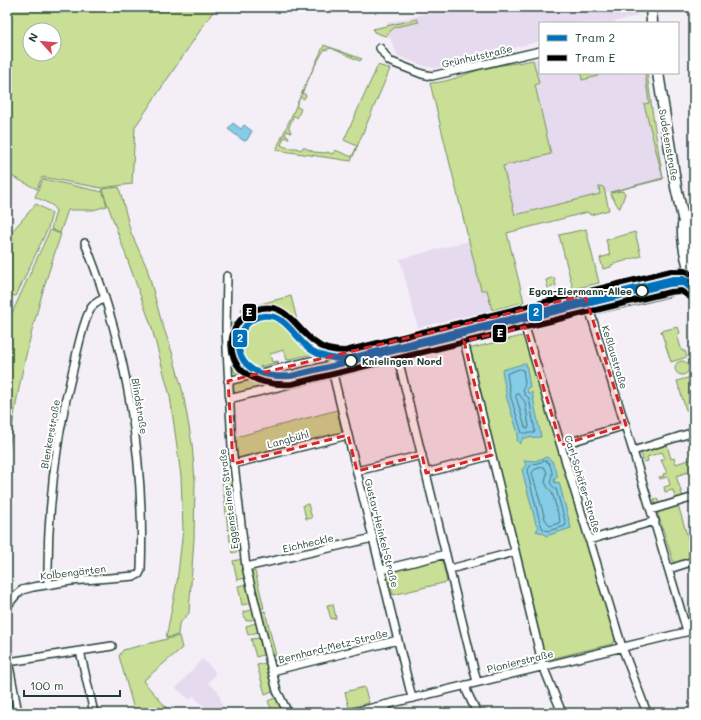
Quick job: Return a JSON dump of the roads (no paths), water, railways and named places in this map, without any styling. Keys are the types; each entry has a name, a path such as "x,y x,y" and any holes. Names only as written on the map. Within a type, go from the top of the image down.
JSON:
{"main road":[{"path":"650,7 652,22"},
{"name":"Sudetenstraße","path":"658,74 667,138 683,218 694,254"},
{"name":"Sudetenstraße","path":"683,218 683,246 692,269 694,284"}],"street":[{"name":"Grünhutstraße","path":"380,48 389,61 422,74 432,76 539,51"},
{"name":"Blindstraße","path":"85,243 105,298 125,372 137,452 140,485 142,534 141,570 139,574 135,576"},
{"path":"228,381 692,269"},
{"name":"Eggensteiner Straße","path":"227,276 226,328 233,464 246,567 272,671 278,691 288,713"},
{"path":"229,399 333,374 398,356 678,291 694,284"},
{"name":"Keßlaustraße","path":"585,295 669,569 691,630"},
{"name":"Blenkerstraße","path":"48,584 48,533 51,489 55,454 63,410 88,314 96,302 105,298"},
{"name":"Carl-Schäfer-Straße","path":"525,327 622,647 647,713"},
{"path":"464,341 543,666 562,713"},
{"path":"394,342 478,682"},
{"name":"Gustav-Heinkel-Straße","path":"333,374 412,698"},
{"path":"561,445 626,425"},
{"path":"633,451 694,432"},
{"name":"Langbühl","path":"233,464 348,434"},
{"path":"357,471 422,455"},
{"path":"426,473 492,455"},
{"path":"652,510 694,497"},
{"path":"590,540 655,521"},
{"name":"Eichheckle","path":"246,567 373,538"},
{"path":"450,570 515,552"},
{"path":"381,570 446,554"},
{"path":"669,569 694,561"},
{"name":"Kolbengärten","path":"7,606 16,595 30,588 48,584 135,576"},
{"name":"Pionierstraße","path":"351,713 691,630"},
{"name":"Bernhard-Metz-Straße","path":"272,671 398,640"},
{"path":"18,713 7,659 112,646"},
{"path":"80,651 94,713"},
{"path":"466,685 477,713"},
{"path":"384,705 388,713"}],"water":[{"path":"233,123 241,129 244,125 252,131 247,140 244,141 228,129"},
{"path":"526,363 530,387 527,388 528,393 532,392 541,437 523,438 520,444 517,440 518,433 507,399 502,370"},
{"path":"547,457 552,461 558,477 554,479 555,483 559,482 571,528 546,536 543,533 536,531 539,527 536,524 522,470 526,465 524,460 535,461"}],"tram line":[{"name":"E","path":"690,297 681,291 670,292 292,384 269,383 253,378 239,367 231,348 232,337 242,318 251,312 262,308 271,308 286,314 309,338 322,347 326,349 345,351 671,271 685,271 694,276"},
{"name":"2","path":"694,285 683,279 673,279 346,359 328,357 311,350 278,318 263,316 255,318 244,329 240,336 240,351 242,358 247,365 257,372 274,376 291,376 669,284 683,283 694,290"}],"place":[{"name":"Egon-Eiermann-Allee","path":"642,291"},
{"name":"Knielingen Nord","path":"351,361"}]}
